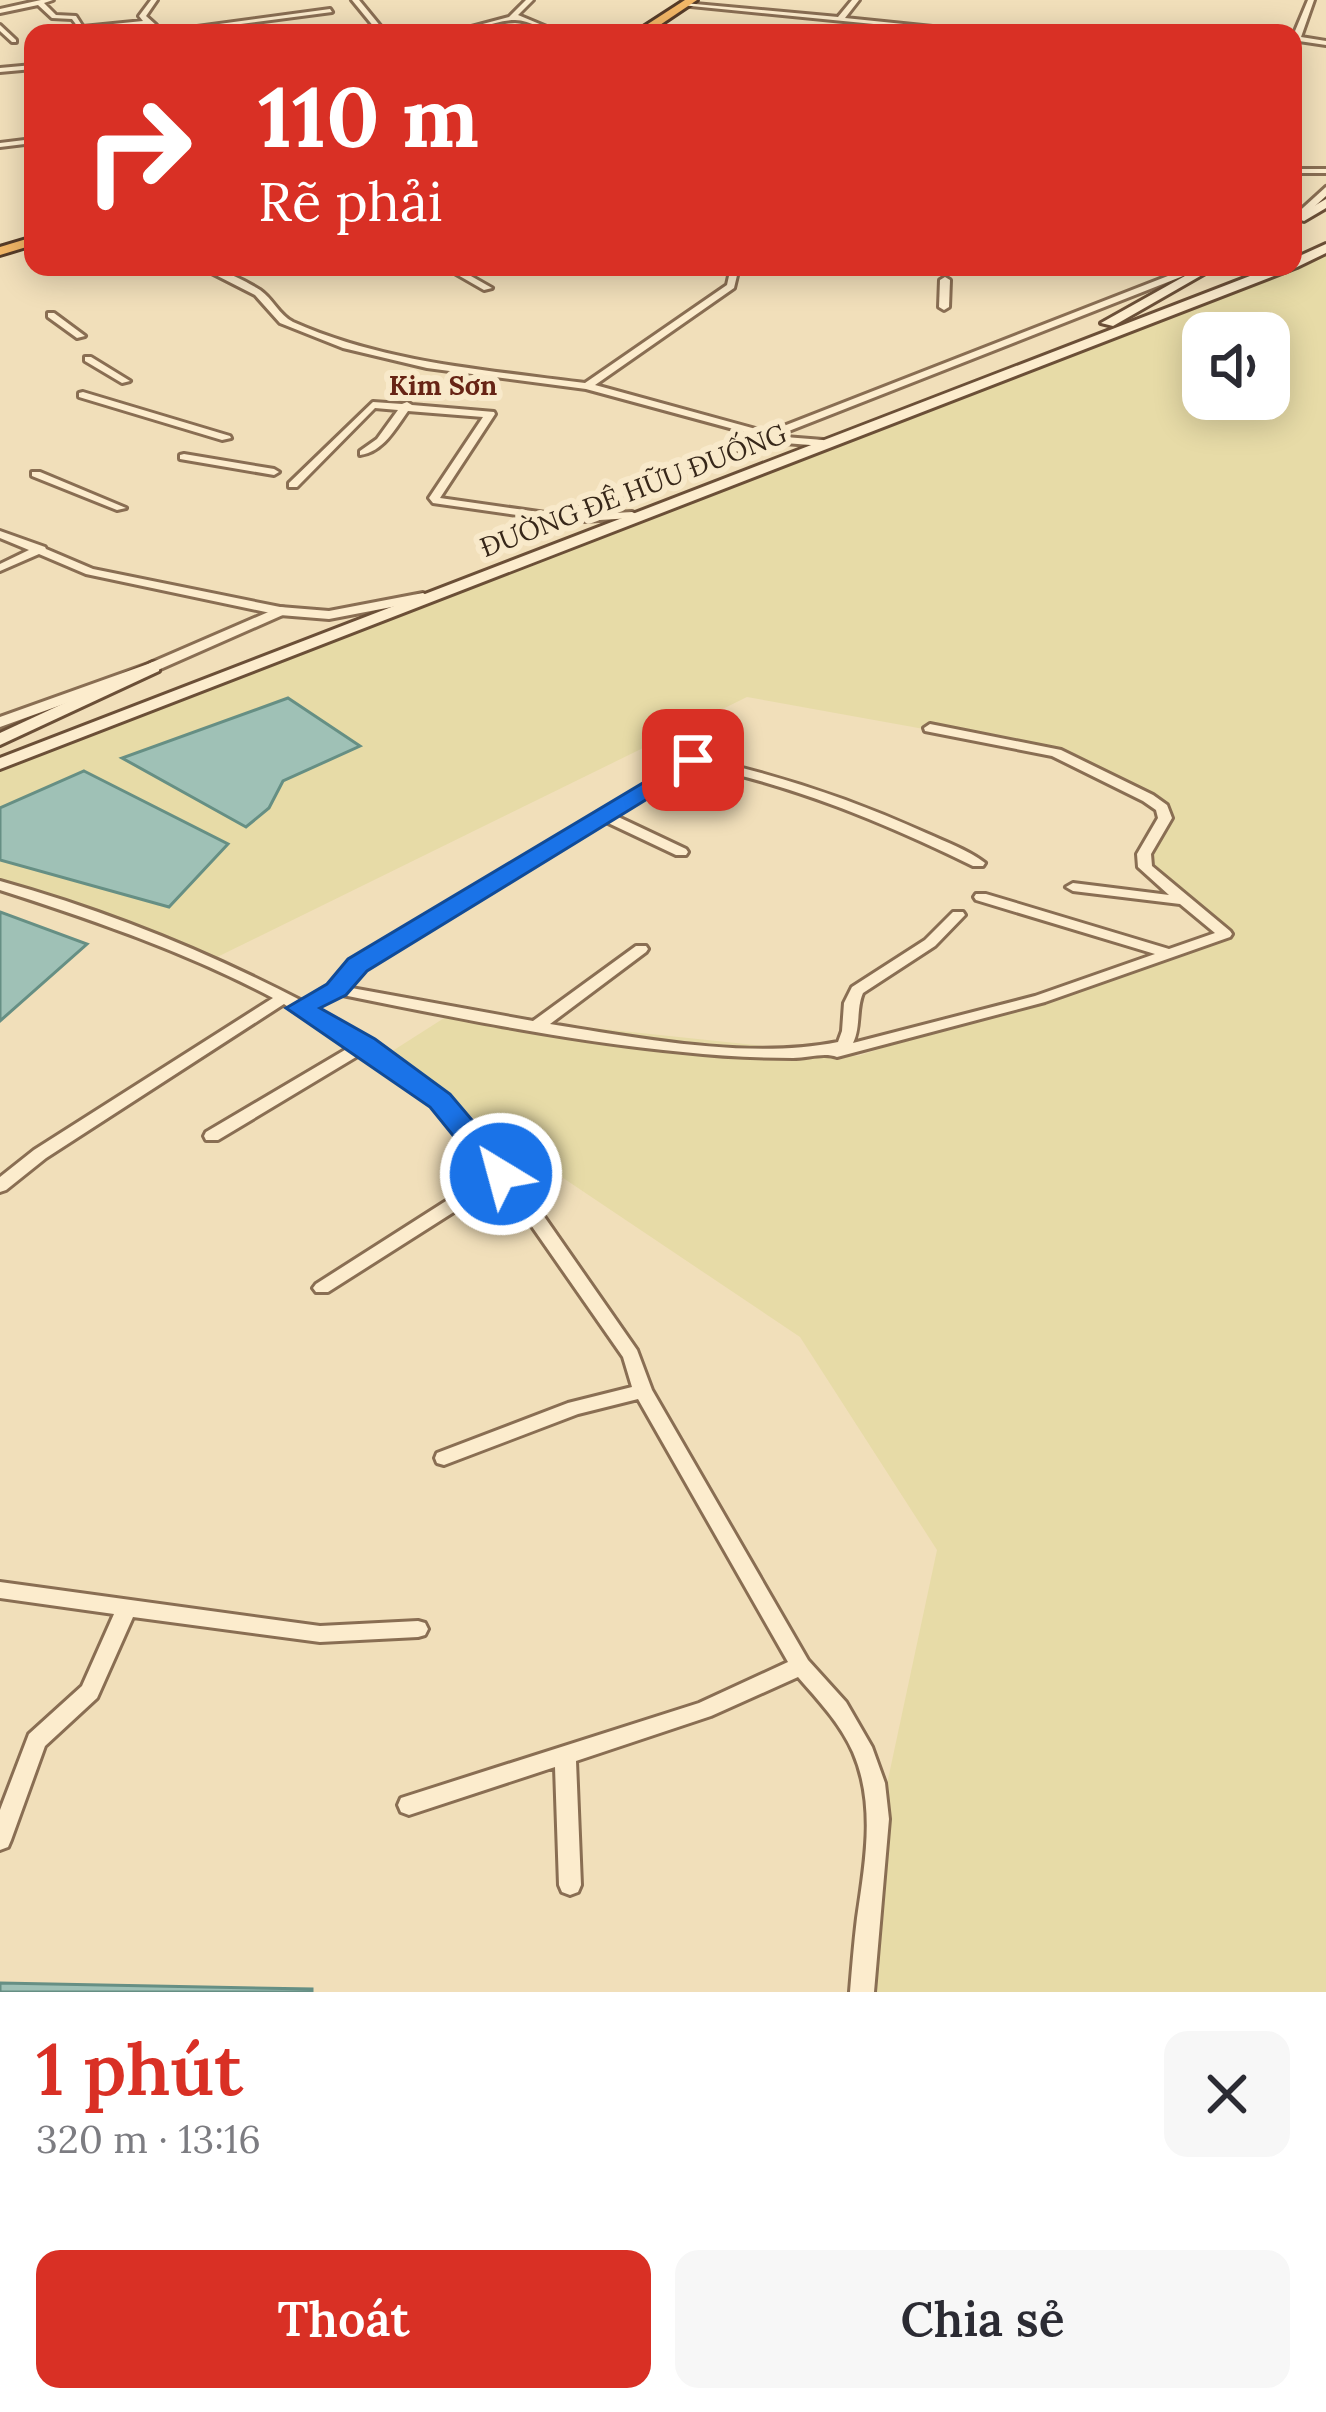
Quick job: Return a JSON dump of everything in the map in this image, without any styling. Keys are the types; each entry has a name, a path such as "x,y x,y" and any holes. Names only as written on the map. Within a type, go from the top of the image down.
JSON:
{"highway":[{"path":"654,24 688,3"}],"main road":[{"path":"1061,351 1194,276"},
{"name":"ĐƯỜNG ĐÊ HỮU ĐUỐNG","path":"0,764 632,515 789,448 823,443 1261,276"},
{"path":"0,740 153,667"}],"street":[{"path":"0,11 52,0"},
{"path":"153,24 143,11 154,0"},
{"path":"355,0 375,24"},
{"path":"512,17 530,0"},
{"path":"840,19 856,0"},
{"path":"40,3 54,17 74,17 78,24"},
{"path":"688,3 893,24"},
{"path":"228,24 330,11"},
{"path":"486,24 512,17 539,24"},
{"path":"130,24 150,22"},
{"path":"0,27 14,41"},
{"path":"1302,215 1326,190"},
{"path":"223,276 258,292 283,321 346,346 427,365 587,386 770,435 789,448"},
{"path":"465,276 487,288"},
{"path":"587,386 655,333 722,293 736,276"},
{"path":"555,518 1178,276"},
{"path":"944,307 945,280"},
{"path":"51,315 80,337"},
{"path":"88,359 125,381"},
{"path":"83,395 226,438"},
{"path":"293,484 373,405 407,405 490,414 434,497 437,502 555,518 632,515"},
{"path":"364,453 380,441 407,405"},
{"path":"184,457 274,472"},
{"path":"36,474 121,508"},
{"path":"0,533 114,578 280,610 329,615 423,597"},
{"path":"0,568 41,549"},
{"path":"0,722 153,667 280,610"},
{"path":"336,989 751,1054 822,1054 884,1044 1018,1006 1226,934 1145,868 1144,854 1165,818 1162,808 1148,798 1056,753 930,728"},
{"path":"299,1008 336,989 357,965 693,760 759,773 886,818 978,863"},
{"path":"603,815 681,852"},
{"path":"0,884 211,960 365,1045 440,1101 501,1174 631,1355 643,1391 801,1666 840,1706 876,1772 880,1817 862,1992"},
{"path":"1073,887 1182,901"},
{"path":"981,897 1171,954"},
{"path":"822,1054 849,1039 850,1002 857,990 930,943 958,915"},
{"path":"538,1024 641,950"},
{"path":"0,1186 77,1129 281,999"},
{"path":"212,1136 365,1045"},
{"path":"322,1288 501,1174"},
{"path":"444,1458 575,1408 643,1391"},
{"path":"0,1590 320,1634 418,1629"},
{"path":"0,1840 36,1741 90,1692 127,1607"},
{"path":"409,1805 704,1710 801,1666"},
{"path":"566,1757 570,1885"}],"shaded area":[{"path":"1326,249 1326,1992 867,1992 880,1817 937,1550 800,1337 383,1057 452,1013 858,1056 1224,934 1145,867 1162,807 1056,753 747,697 211,960 0,884 0,763 1270,276 1302,276 1302,262"}],"water":[{"path":"288,698 360,746 283,781 269,808 246,827 122,758"},
{"path":"84,771 228,844 169,907 0,860 0,808"},
{"path":"0,912 87,944 0,1021"},
{"path":"0,1983 312,1989 312,1992 0,1992"}],"district":[{"name":"Kim Sơn","path":"443,385"}],"route":[{"path":"501,1174 478,1140 440,1101 365,1045 299,1008 336,989 357,965 693,760"}]}
